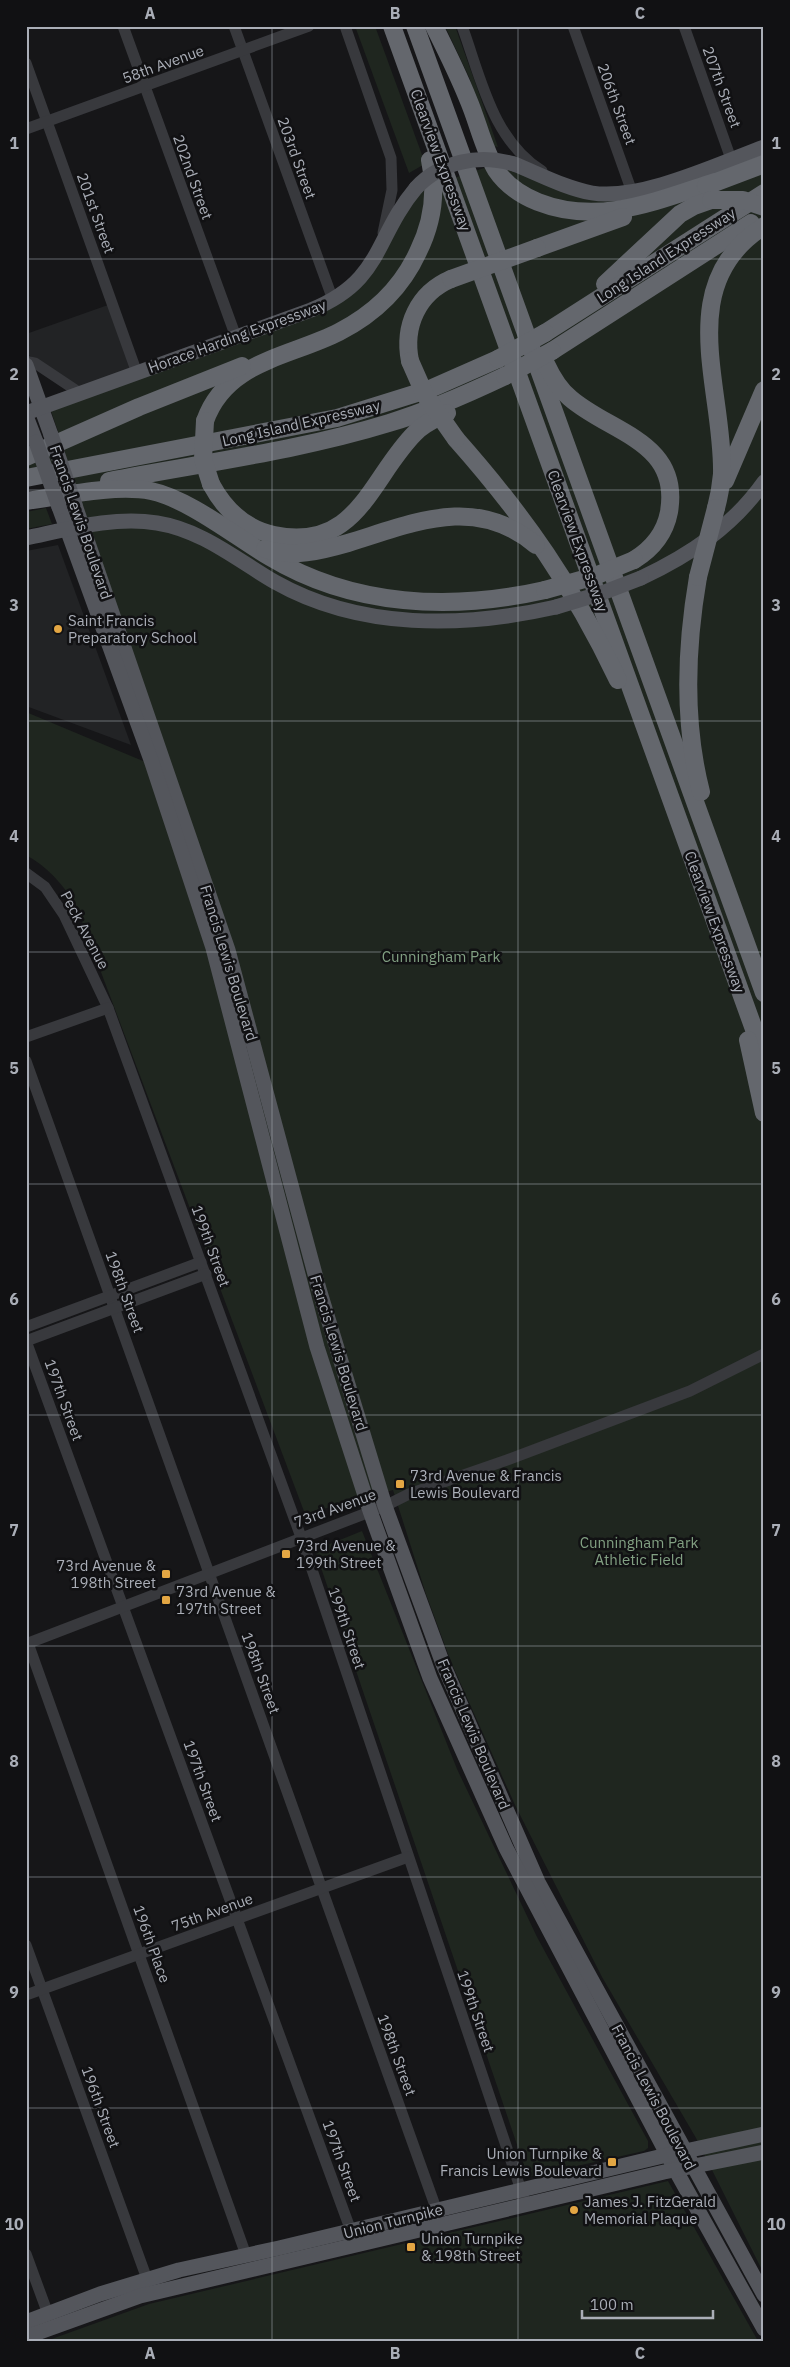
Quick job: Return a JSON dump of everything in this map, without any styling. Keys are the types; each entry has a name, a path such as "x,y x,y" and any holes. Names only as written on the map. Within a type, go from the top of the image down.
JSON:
{"highway":[{"name":"Clearview Expressway","path":"392,26 764,1057"},
{"name":"Clearview Expressway","path":"415,26 763,991"},
{"path":"434,26 465,92 492,162 502,178 521,194 558,209 596,213 634,208 715,182"},
{"path":"412,81 434,185 432,211 423,241 408,270 382,302 350,326 259,363 241,373 220,393 205,421 202,441 203,459 211,484 233,514 256,529 274,535 295,537 324,532 342,523 364,504 404,446 422,426 463,404 505,376"},
{"path":"662,774 599,642 564,581 524,520 456,439 424,395 410,361 408,336 416,311 432,291 451,279 764,164"},
{"name":"Long Island Expressway","path":"26,478 345,416 430,389 498,359 545,333 764,193"},
{"path":"545,333 624,268 680,214 694,206 711,200 743,200 764,207"},
{"name":"Long Island Expressway","path":"26,496 341,436 421,412 505,376 552,351 764,216"},
{"path":"726,889 700,785 691,734 688,682 690,644 698,577 716,508 722,466 709,344 710,304 718,277 727,261 745,240 764,226"},
{"path":"26,501 115,490 148,490 178,502 284,566 309,578 347,591 374,597 413,601 459,602 504,598 545,590 595,576 634,560 653,546 666,523 670,498 665,473 657,457 645,444 584,409 563,391 550,372 510,290"},
{"path":"26,458 170,394 308,344"},
{"path":"716,508 764,390"},
{"path":"233,534 270,551 305,553 327,549 431,518 452,515 473,516 496,521 526,537 544,552 564,581"},
{"path":"732,968 764,1113"}],"main road":[{"name":"Horace Harding Expressway","path":"26,414 333,300 361,278 379,252 400,211 416,188 437,171 463,161 489,159 514,164 593,193 632,192 764,147"},
{"name":"Francis Lewis Boulevard","path":"26,366 84,526 228,950 319,1289 385,1506 460,1706 538,1882 764,2295"},
{"name":"Francis Lewis Boulevard","path":"26,414 151,760 213,948 317,1347 370,1511 430,1678 506,1848 667,2155 764,2329"},
{"path":"26,538 84,526 134,520 160,523 179,528 210,542 295,592 329,605 371,615 412,620 453,621 506,616 556,607 602,593 641,578 689,553 716,535 748,503 764,482"},
{"name":"Union Turnpike","path":"26,2322 147,2279 684,2151 764,2134"},
{"name":"Union Turnpike","path":"26,2338 140,2296 675,2169 764,2152"}],"street":[{"name":"202nd Street","path":"123,26 236,337"},
{"name":"203rd Street","path":"234,26 333,300"},
{"name":"58th Avenue","path":"26,129 309,26"},
{"path":"345,26 391,158 392,190 379,252"},
{"path":"462,26 493,112 503,132 526,159 565,184"},
{"name":"206th Street","path":"573,26 632,192"},
{"name":"207th Street","path":"684,26 731,159"},
{"name":"201st Street","path":"26,63 137,373"},
{"path":"26,361 35,363 80,393"},
{"name":"Peck Avenue","path":"26,873 45,886 64,915 108,1008"},
{"path":"26,1037 108,1008"},
{"name":"199th Street","path":"108,1008 300,1537 526,2205"},
{"name":"198th Street","path":"26,1061 437,2211"},
{"path":"26,1341 201,1262"},
{"path":"26,1327 206,1274"},
{"name":"197th Street","path":"26,1341 351,2231"},
{"name":"73rd Avenue","path":"27,1643 385,1506 408,1494 507,1460 690,1391 764,1354"},
{"name":"196th Place","path":"27,1643 140,1954 246,2255"},
{"name":"75th Avenue","path":"26,1995 408,1857"},
{"name":"196th Street","path":"26,1945 147,2279"},
{"path":"26,2254 48,2314"}],"shaded area":[{"path":"108,305 132,369 79,387 27,354 26,334"},
{"name":"Saint Francis Preparatory School","path":"58,545 131,745 26,706 26,551"}],"green space":[{"name":"Cunningham Park","path":"355,26 375,26 425,163 439,183 487,167 506,169 598,201 764,154 764,2274 696,2138 602,1977 515,1805 451,1662 426,1594 393,1490 305,1514 75,903 54,876 26,855 26,712 174,774 68,462 26,469 26,462 63,446 51,411 331,308 404,211 425,187 423,165 409,173"},
{"path":"445,26 455,26 498,147 493,146 469,77"},
{"path":"46,508 52,524 26,529 26,512"},
{"path":"362,1531 457,1769 537,1937 648,2141 648,2148 644,2151 528,2177 315,1550"},
{"path":"668,2181 758,2341 46,2341 149,2304"}],"place":[{"name":"Saint Francis Preparatory School","path":"58,629"},
{"name":"73rd Avenue & Francis Lewis Boulevard","path":"400,1484"},
{"name":"73rd Avenue & 199th Street","path":"286,1554"},
{"name":"73rd Avenue & 198th Street","path":"166,1574"},
{"name":"73rd Avenue & 197th Street","path":"166,1600"},
{"name":"Union Turnpike & Francis Lewis Boulevard","path":"612,2162"},
{"name":"James J. FitzGerald Memorial Plaque","path":"574,2210"},
{"name":"Union Turnpike & 198th Street","path":"411,2247"}],"park label":[{"name":"Cunningham Park Athletic Field","path":"639,1550"}]}
